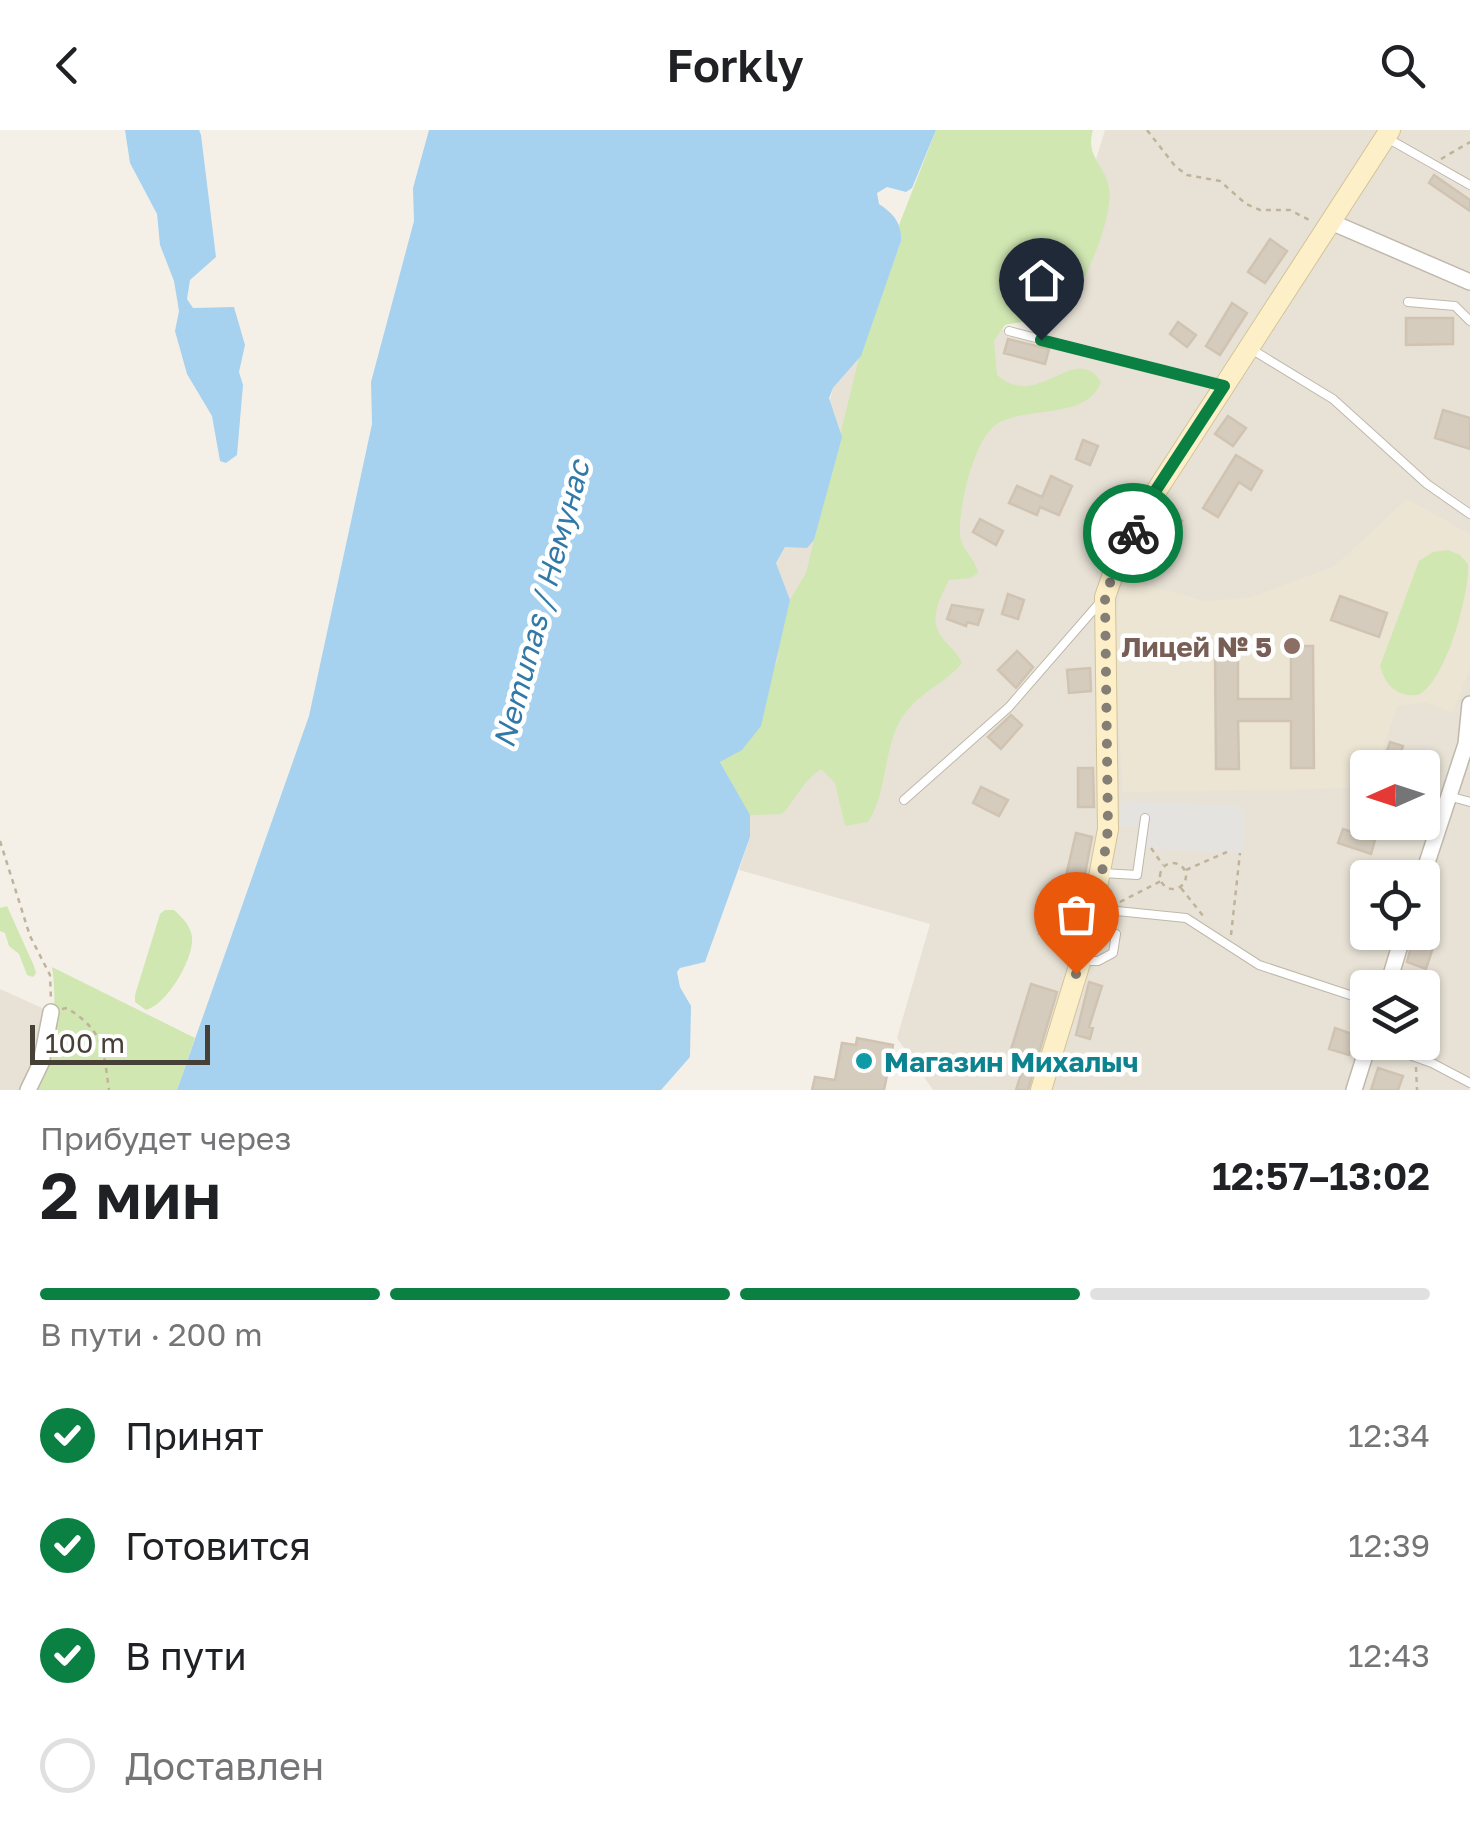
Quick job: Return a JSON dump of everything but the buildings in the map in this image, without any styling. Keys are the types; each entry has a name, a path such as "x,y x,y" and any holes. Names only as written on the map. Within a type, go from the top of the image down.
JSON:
{"main road":[{"path":"1041,1090 1100,910 1108,829 1105,597 1117,563 1154,493 1388,134"}],"street":[{"path":"1328,226 1470,282"},
{"path":"1428,860 1466,744 1470,704"},
{"path":"28,1090 41,1064 51,1012"},
{"path":"1354,1090 1365,1060"}],"lane":[{"path":"1388,134 1470,184"},
{"path":"1408,302 1455,306 1470,321"},
{"path":"1008,331 1224,386"},
{"path":"1250,348 1332,399 1427,484 1470,514"},
{"path":"904,800 1010,707 1105,597"},
{"path":"1448,796 1470,802"},
{"path":"1102,873 1137,875 1145,818"},
{"path":"1100,910 1186,918 1259,964 1350,995"},
{"path":"1080,962 1108,957 1114,949 1116,934"},
{"path":"1421,1060 1470,1083"}],"path":[{"path":"1147,130 1175,166 1187,174 1220,181 1246,204 1260,210 1297,212 1328,226"},
{"path":"1430,163 1470,142"},
{"path":"0,841 30,936 50,974 51,1012 66,1008 90,1023 104,1048 109,1090"},
{"path":"1151,848 1164,867"},
{"path":"1185,871 1227,852"},
{"path":"1227,945 1240,853"},
{"path":"1160,881 1168,888 1180,887 1186,880 1185,871 1175,863 1164,867"},
{"path":"1100,910 1160,881 1164,867"},
{"path":"1180,887 1227,945"},
{"path":"1415,1060 1417,1090"}],"shaded area":[{"path":"1105,130 1470,130 1470,1090 933,1090 897,1038 930,924 739,870 750,837 722,758 780,576 776,563 785,547 791,547 833,388 861,356 882,296 1041,340"},
{"name":"Лицей № 5","path":"1407,499 1470,534 1470,668 1453,712 1424,702 1397,706 1383,750 1350,750 1350,788 1123,792 1112,624 1125,579 1205,601 1249,598 1335,566"},
{"path":"1121,801 1245,807 1243,853 1143,848 1144,827 1120,825"},
{"path":"0,989 51,1012 28,1090 0,1090"}],"green space":[{"path":"936,130 1093,130 1091,147 1107,179 1109,200 1102,235 1086,275 1058,314 1005,325 994,341 997,375 1012,384 1027,386 1080,368 1091,371 1101,382 1083,402 997,424 981,443 965,490 960,532 978,573 971,578 949,580 936,615 937,629 962,663 912,705 899,723 879,799 868,822 845,826 835,783 821,769 782,814 750,815 720,762 728,757 777,662 790,600 806,573 859,358 901,241 899,225"},
{"path":"1448,550 1468,564 1454,636 1428,687 1418,695 1404,694 1389,684 1380,666 1419,561 1433,552"},
{"path":"7,906 34,966 33,977 27,975 19,954 0,931 0,908"},
{"path":"174,910 186,922 191,933 189,957 170,990 146,1010 135,1002 135,995 160,914"},
{"path":"52,967 195,1038 177,1090 35,1090 51,1030"}],"water":[{"path":"125,130 199,130 201,135 216,257 190,280 187,299 193,308 234,307 245,345 239,372 243,385 237,455 226,463 220,461 212,416 187,374 175,331 179,311 174,281 160,245 157,214 130,163"},
{"name":"Nemunas / Немунас","path":"429,130 936,130 912,188 906,192 887,187 877,193 879,204 898,224 901,241 861,356 829,398 842,437 814,540 807,548 785,547 776,563 790,600 761,726 742,750 720,762 750,815 750,837 705,962 677,972 691,1006 690,1057 661,1090 177,1090 309,716 372,424 371,382 414,221 413,188"}],"way so far":[{"path":"1076,974 1102,873 1108,829 1105,597 1133,533"}],"place":[{"name":"Лицей № 5","path":"1292,646"},
{"name":"Магазин Михалыч","path":"864,1061"}],"route":[{"path":"1041,340 1224,386 1154,493 1133,533"}]}
